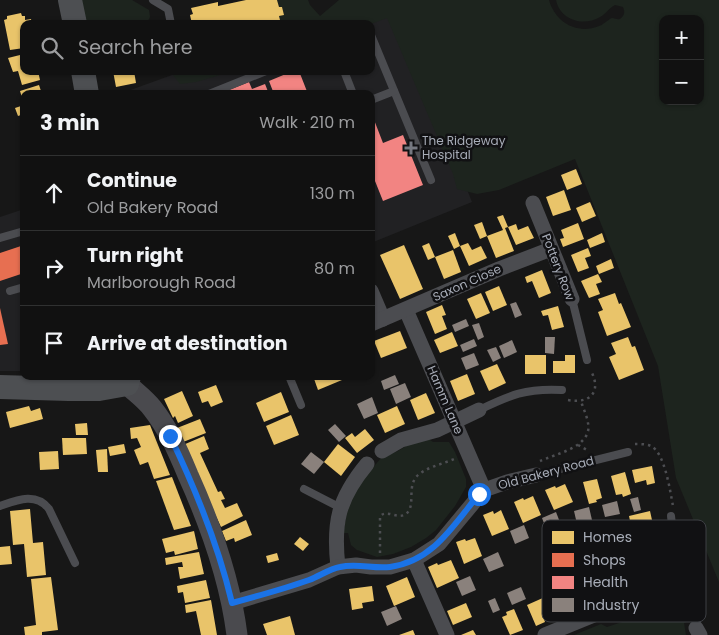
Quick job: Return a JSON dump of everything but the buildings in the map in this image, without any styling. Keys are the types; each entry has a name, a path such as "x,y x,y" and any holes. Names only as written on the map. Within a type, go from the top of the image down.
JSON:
{"main road":[{"path":"70,0 73,20"},
{"path":"83,75 86,90"},
{"path":"0,386 89,389 128,380 149,404 170,436 199,499 223,566 237,635"}],"street":[{"name":"Pottery Row","path":"533,203 572,299"},
{"name":"Saxon Close","path":"377,322 498,269 551,249"},
{"name":"Hamm Lane","path":"406,310 484,490"},
{"path":"382,451 401,440 437,430 478,410"},
{"path":"338,567 337,522 341,508 354,481 367,464"},
{"name":"Old Bakery Road","path":"232,603 309,580 338,567 356,565 372,567 390,566 414,560 439,544 484,490 536,475"},
{"path":"414,560 447,635"},
{"path":"545,635 577,622"}],"lane":[{"path":"153,0 168,8 171,20"},
{"path":"375,45 431,180"},
{"path":"219,90 256,75"},
{"path":"346,75 351,90"},
{"path":"375,98 394,90"},
{"path":"0,238 20,232"},
{"path":"10,290 20,288"},
{"name":"Pottery Row","path":"572,299 580,339 587,360"},
{"path":"291,380 301,405"},
{"path":"478,410 515,393 536,389 562,390"},
{"name":"Old Bakery Road","path":"536,475 628,452"},
{"path":"304,489 341,508"},
{"path":"0,506 30,498 44,502 75,562"},
{"path":"671,516 671,520"}],"path":[{"path":"562,390 562,398 581,401 587,400 593,395 595,387 594,377 587,360"},
{"path":"536,475 539,462 580,444 588,432 588,424 581,401"},
{"path":"379,534 379,519 381,515 386,513 399,516 408,512 411,505 411,489 418,475 467,452"}],"shaded area":[{"path":"81,0 132,0 149,10 150,17 148,20 83,20"},
{"path":"277,0 308,0 320,16 339,0 549,0 556,15 568,25 583,29 599,26 612,18 620,19 624,13 623,7 615,5 600,17 593,20 580,21 567,17 558,7 556,0 719,0 719,582 706,551 706,520 693,520 676,478 658,366 575,159 499,190 477,194 457,189 453,174 387,18 375,22 375,20 280,20 279,16 284,14"},
{"name":"The Ridgeway Hospital","path":"391,0 472,202 375,241 375,90 131,90 172,75 375,75 375,20 331,20"},
{"path":"173,75 220,75 196,82 180,84"},
{"path":"20,210 20,371 0,371 0,217"},
{"path":"427,438 433,442 449,442 455,452 466,479 466,487 455,506 436,530 411,547 393,554 377,557 357,550 351,545 348,533 343,533 349,503 364,478 382,457 398,451 414,441"},
{"path":"622,622 687,622 684,623 686,635 574,635 601,624 607,627"}],"place":[{"name":"The Ridgeway Hospital","path":"411,148"}],"route":[{"path":"170,436 212,531 232,603 309,580 338,567 356,565 380,567 414,560 439,544 479,494"}]}
